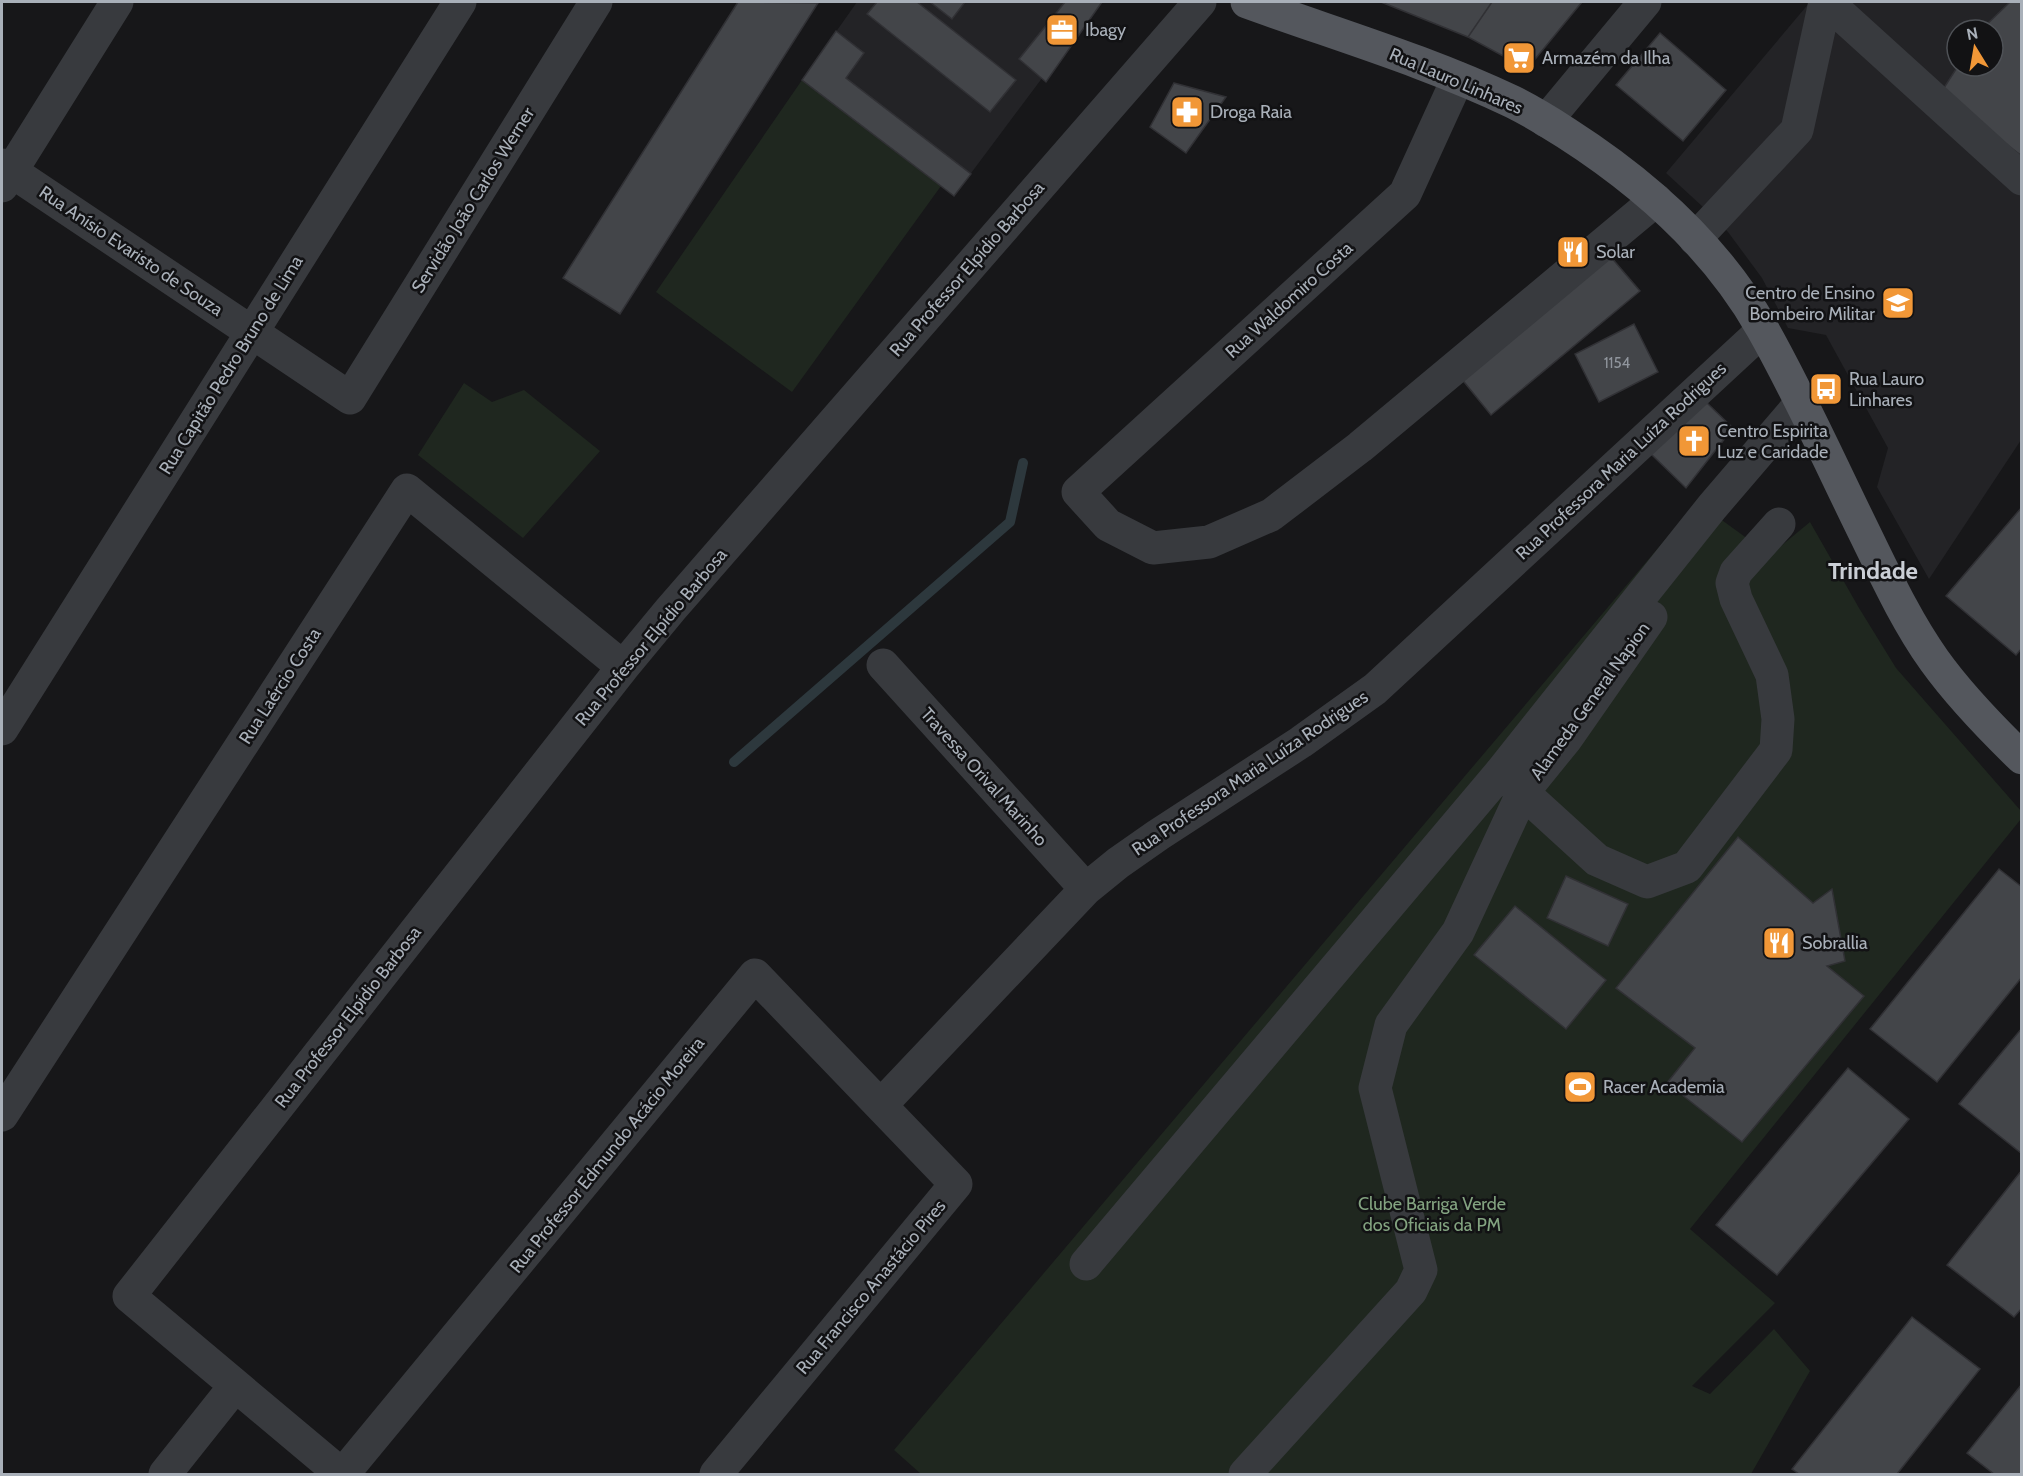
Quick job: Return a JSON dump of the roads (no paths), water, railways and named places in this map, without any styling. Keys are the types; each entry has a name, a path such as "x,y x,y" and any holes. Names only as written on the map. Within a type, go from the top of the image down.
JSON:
{"main road":[{"name":"Rua Lauro Linhares","path":"1260,4 1458,78 1514,103 1605,158 1656,200 1695,239 1729,278 1763,330 1912,626 1935,661 1961,694 2020,754"}],"street":[{"path":"5,174 117,2"},
{"name":"Rua Capitão Pedro Bruno de Lima","path":"2,729 460,2"},
{"name":"Servidão João Carlos Werner","path":"350,398 596,2"},
{"name":"Rua Professor Elpídio Barbosa","path":"235,1386 129,1296 623,667 694,582 1200,2"},
{"path":"1546,121 1645,2"},
{"path":"1695,239 1797,130 1826,2 2022,178"},
{"name":"Rua Waldomiro Costa","path":"1458,78 1405,194 1078,492 1108,525 1153,548 1209,542 1271,515 1360,447 1656,200"},
{"name":"Rua Anísio Evaristo de Souza","path":"5,174 350,398"},
{"name":"Rua Professora Maria Luíza Rodrigues","path":"881,1105 1086,889 1150,840 1301,742 1376,689 1763,330"},
{"path":"1086,1264 1512,782 1712,507 1801,404"},
{"name":"Rua Laércio Costa","path":"2,1115 408,490 623,667"},
{"name":"Alameda General Napion","path":"1706,532 1566,739 1512,782 1597,860 1647,882 1687,867 1776,750 1778,719 1772,675 1736,599 1732,583 1736,572 1779,524"},
{"name":"Travessa Orival Marinho","path":"882,665 1086,889"},
{"path":"1245,1474 1411,1292 1421,1270 1375,1088 1391,1025 1458,932 1512,782"},
{"name":"Rua Professor Edmundo Acácio Moreira","path":"342,1474 755,975 881,1105"},
{"name":"Rua Francisco Anastácio Pires","path":"716,1474 956,1184 881,1105"},
{"path":"165,1474 235,1386 342,1474"}],"waterway":[{"path":"734,762 1010,522 1023,463"}],"place":[{"name":"Ibagy","path":"1062,30"},
{"name":"Armazém da Ilha","path":"1519,58"},
{"name":"Droga Raia","path":"1187,112"},
{"name":"Solar","path":"1573,252"},
{"name":"Centro de Ensino Bombeiro Militar","path":"1898,303"},
{"name":"Rua Lauro Linhares","path":"1826,389"},
{"name":"Centro Espirita Luz e Caridade","path":"1694,441"},
{"name":"Sobrallia","path":"1779,943"},
{"name":"Racer Academia","path":"1580,1087"}],"district":[{"name":"Trindade","path":"1873,571"}],"park label":[{"name":"Clube Barriga Verde dos Oficiais da PM","path":"1432,1214"}]}
